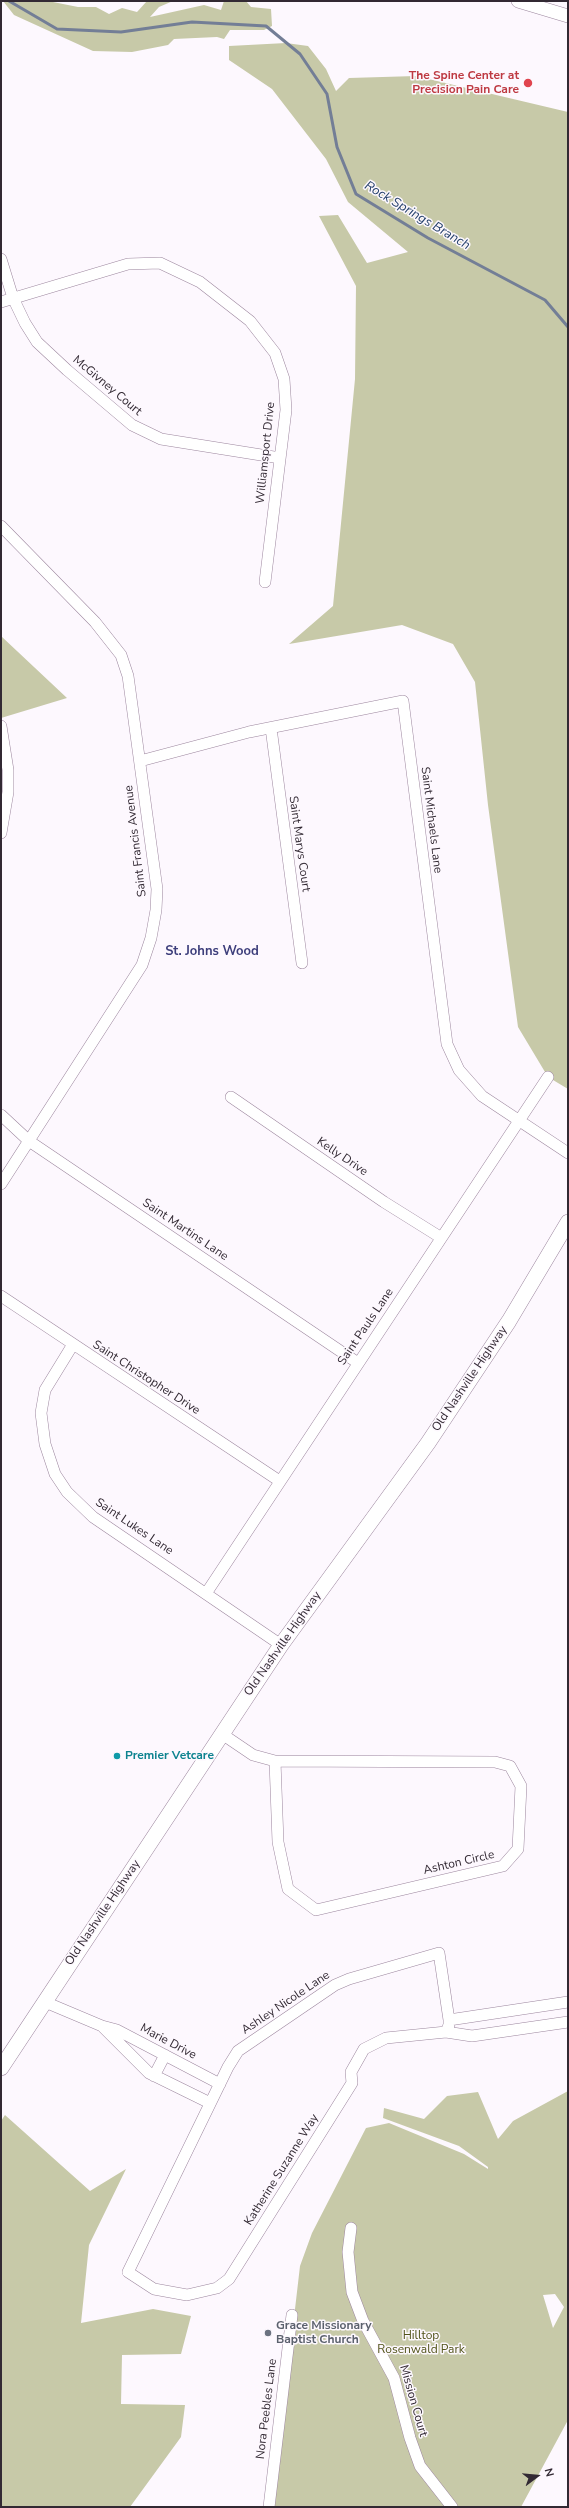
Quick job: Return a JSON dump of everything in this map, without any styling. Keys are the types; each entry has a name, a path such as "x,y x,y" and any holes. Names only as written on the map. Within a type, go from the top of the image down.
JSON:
{"main road":[{"name":"Old Nashville Highway","path":"1,2068 281,1644 428,1443 509,1322 568,1222"}],"street":[{"path":"518,1 568,16"},
{"name":"McGivney Court","path":"1,259 13,298 25,323 37,342 67,370 132,425 161,439 280,458"},
{"name":"Williamsport Drive","path":"1,302 128,264 160,263 200,282 250,322 275,353 284,379 285,402 280,458 264,582"},
{"name":"Saint Francis Avenue","path":"1,526 95,622 121,655 128,676 157,889 156,910 151,938 142,965 1,1184"},
{"name":"Saint Michaels Lane","path":"140,761 271,728 403,701 447,1044 460,1070 482,1096 568,1153"},
{"path":"1,726 8,770 8,792 1,833"},
{"name":"Saint Marys Court","path":"271,728 302,963"},
{"name":"Saint Pauls Lane","path":"206,1592 278,1480 358,1363 440,1237 548,1077"},
{"name":"Kelly Drive","path":"231,1097 384,1202 440,1237"},
{"name":"Saint Martins Lane","path":"1,1114 29,1141 358,1363"},
{"name":"Saint Christopher Drive","path":"1,1296 72,1346 278,1480"},
{"name":"Saint Lukes Lane","path":"72,1346 45,1390 41,1413 45,1444 55,1474 67,1492 93,1517 281,1644"},
{"name":"Ashton Circle","path":"222,1734 253,1755 275,1761 495,1762 510,1766 521,1786 518,1849 503,1866 316,1910 288,1889 278,1842 275,1761"},
{"name":"Ashley Nicole Lane","path":"134,2259 210,2103 238,2051 335,1985 349,1978 439,1953 449,2020"},
{"name":"Marie Drive","path":"45,2002 102,2026 117,2030 220,2084"},
{"path":"568,2002 449,2020 449,2028 446,2032 472,2036 568,2022"},
{"name":"Marie Drive","path":"102,2026 118,2044 154,2076 210,2103"},
{"name":"Katherine Suzanne Way","path":"134,2259 128,2272 154,2289 187,2295 217,2288 229,2279 352,2083 352,2072 364,2049 386,2038 446,2032"},
{"path":"154,2076 165,2054"},
{"name":"Mission Court","path":"350,2228 348,2252 352,2292 364,2321 394,2378 410,2438 420,2466 452,2507"},
{"name":"Nora Peebles Lane","path":"269,2507 292,2315"}],"green space":[{"path":"3,1 48,1 78,7 96,7 109,14 122,8 137,12 147,1 173,1 159,7 150,17 204,5 221,10 224,1 246,1 251,7 271,9 272,26 264,30 230,30 224,39 217,37 174,39 168,45 132,52 93,51 14,15"},
{"path":"286,43 308,46 326,69 336,91 349,78 416,76 568,112 568,1089 548,1077 518,1027 488,805 475,682 453,644 402,625 289,644 333,606 355,379 356,286 319,216 338,215 367,263 408,252 348,202 326,159 272,89 229,60 229,46"},
{"path":"1,636 67,698 1,718"},
{"name":"Hilltop Rosenwald Park","path":"568,2091 568,2420 521,2507 272,2507 300,2266 312,2233 366,2128 389,2123 464,2154 488,2169 488,2167 459,2146 383,2118 384,2108 424,2119 447,2096 478,2092 498,2139 513,2121","holes":["555,2294 564,2307 553,2328 543,2295"]},
{"path":"5,2115 90,2191 126,2169 89,2245 81,2323 153,2309 191,2316 181,2354 122,2355 121,2404 185,2405 181,2437 130,2507 1,2507 1,2121"}],"waterway":[{"name":"Rock Springs Branch","path":"9,1 57,29 121,32 192,22 266,26 300,54 327,94 337,147 356,194 428,238 545,300 568,327"}],"place":[{"name":"The Spine Center at Precision Pain Care","path":"528,83"},
{"name":"Premier Vetcare","path":"117,1756"},
{"name":"Grace Missionary Baptist Church","path":"268,2333"}],"district":[{"name":"St. Johns Wood","path":"212,952"}]}
